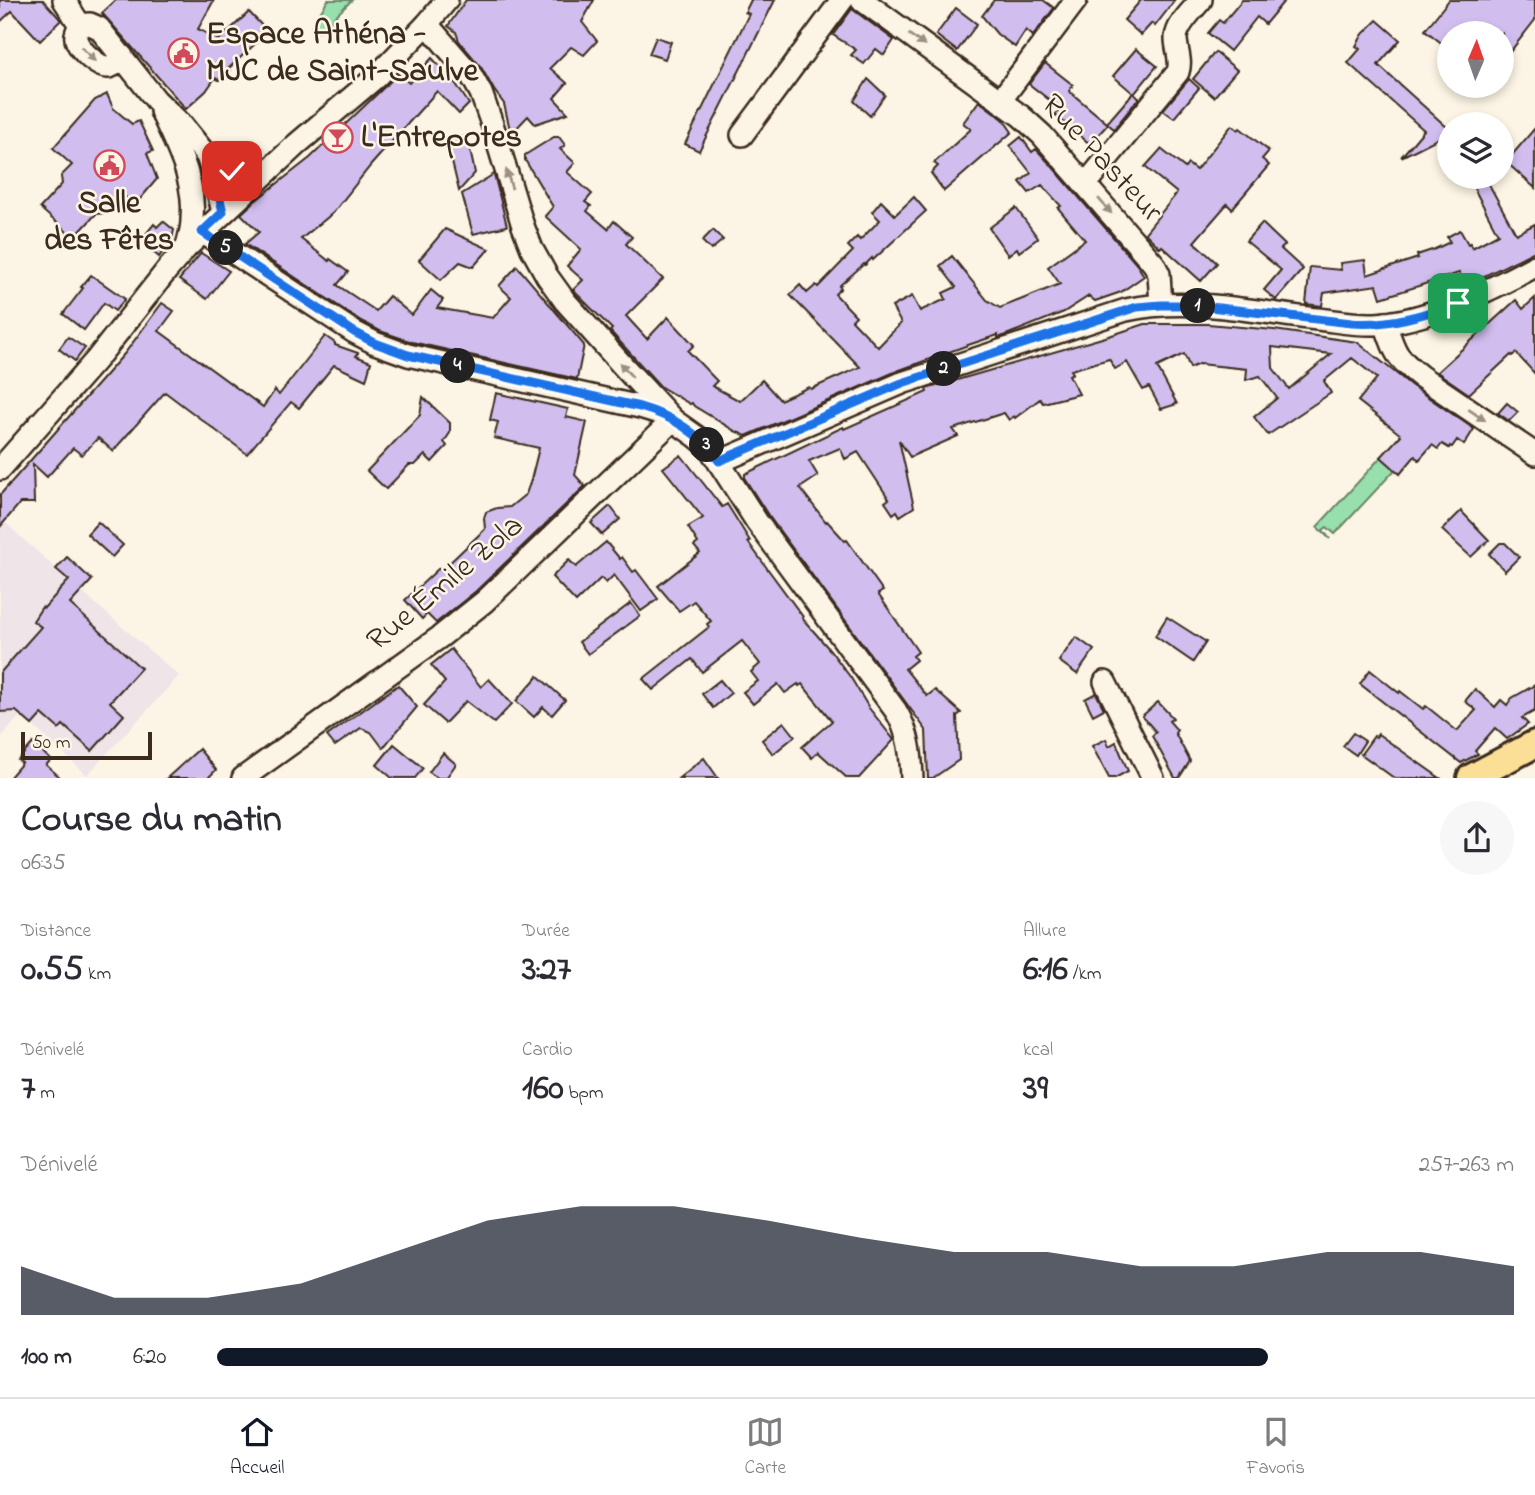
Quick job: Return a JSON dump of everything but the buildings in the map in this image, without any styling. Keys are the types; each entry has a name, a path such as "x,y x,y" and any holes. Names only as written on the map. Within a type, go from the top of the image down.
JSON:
{"main road":[{"path":"1471,778 1535,744"},
{"path":"1503,778 1535,761"}],"street":[{"path":"64,0 80,25 90,24 99,28 156,100 181,124 207,156 220,167 232,171 267,172"},
{"path":"0,469 96,360 187,247 267,172 376,77 428,24 447,0"},
{"path":"742,135 842,0"},
{"name":"Rue Pasteur","path":"862,0 1028,121 1042,135 1157,268 1161,305"},
{"path":"1000,101 1076,0"},
{"path":"1086,184 1178,72 1180,63 1177,32 1201,0"},
{"path":"428,24 466,68 481,93 523,226 547,276 582,320 673,420"},
{"path":"156,100 185,166 203,197 221,214"},
{"path":"207,156 217,187 221,214"},
{"path":"185,166 192,189 193,204 187,247"},
{"path":"202,232 354,332 385,347 408,355 658,412 704,442 757,522 902,720 910,746 912,778"},
{"path":"719,461 934,372 1126,310 1161,305 1214,307 1352,323 1385,323 1458,303 1535,266"},
{"path":"1385,323 1395,352 1404,363 1535,454"},
{"name":"Rue Émile Zola","path":"243,778 433,642 485,601 673,420"},
{"path":"1105,682 1153,778"}],"shaded area":[{"path":"0,518 179,676 87,775 21,715 0,738"}],"green space":[{"path":"328,0 352,0 319,32 313,32 312,26"},
{"path":"1419,444 1335,534 1327,527 1323,530 1330,539 1317,527 1381,457 1388,463"}],"place":[{"name":"Espace Athéna - MJC de Saint-Saulve","path":"183,53"},
{"name":"L'Entrepotes","path":"338,138"},
{"name":"Salle des Fêtes","path":"109,165"}],"route":[{"path":"232,171 220,167 207,156 223,212 202,232 354,332 408,355 658,412 704,442 719,461 902,383 1137,307 1192,305 1375,324 1402,320 1458,303"}]}
